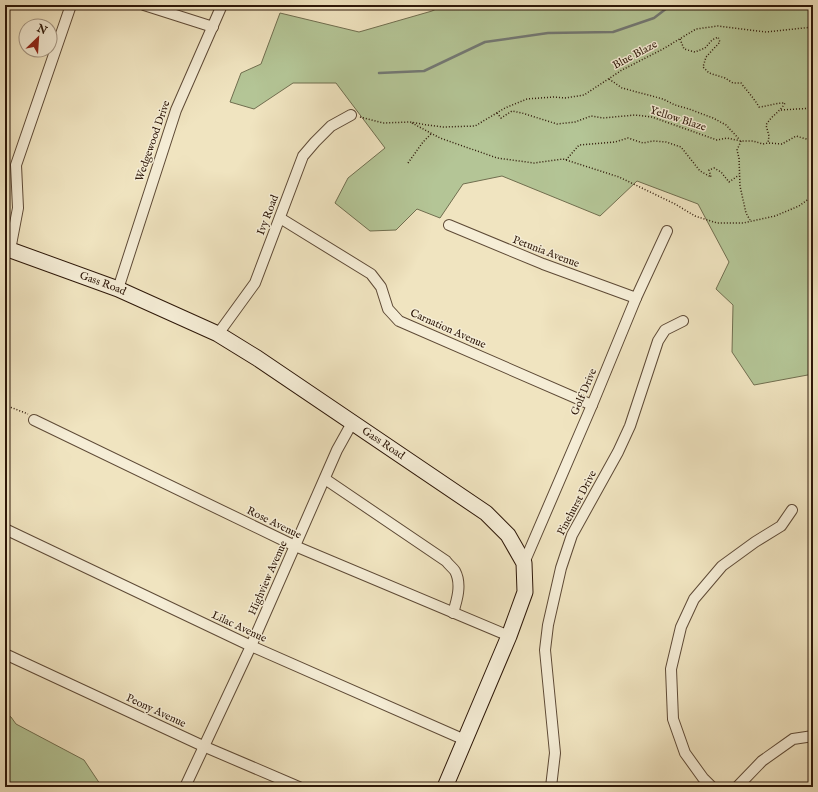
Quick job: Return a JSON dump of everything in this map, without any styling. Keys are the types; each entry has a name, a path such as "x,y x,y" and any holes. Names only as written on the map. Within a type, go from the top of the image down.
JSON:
{"street":[{"path":"8,249 18,208 16,165 71,5"},
{"path":"144,5 213,27"},
{"name":"Wedgewood Drive","path":"118,289 176,110 222,5"},
{"name":"Ivy Road","path":"218,334 255,283 303,156 331,126 351,115"},
{"name":"Carnation Avenue","path":"280,218 371,274 381,288 388,309 399,321 592,405"},
{"name":"Petunia Avenue","path":"449,225 543,264 636,298"},
{"name":"Golf Drive","path":"524,563 636,298 668,231"},
{"name":"Gass Road","path":"8,249 118,289 218,334 258,358 486,513 508,535 524,563 525,592 509,636 445,787"},
{"name":"Pinehurst Drive","path":"551,787 555,754 545,650 548,625 561,568 572,535 618,452 630,426 658,341 665,330 683,321"},
{"name":"Rose Avenue","path":"34,420 295,546 509,636"},
{"name":"Highview Avenue","path":"185,787 251,646 337,450 352,423"},
{"path":"325,479 446,562 455,571 458,582 458,597 453,613"},
{"path":"712,787 703,778 685,752 673,719 671,669 681,627 694,599 722,566 755,542 781,526 792,510"},
{"name":"Lilac Avenue","path":"5,529 251,646 465,740"},
{"name":"Peony Avenue","path":"5,654 203,746 299,787"},
{"path":"736,787 762,761 793,739 813,736"}],"path":[{"name":"Blue Blaze","path":"741,141 726,125 713,118 689,108 675,105 663,99 622,88 609,79 622,70 696,29 718,26 766,32 813,27"},
{"path":"680,39 684,49 695,52 705,48 712,40 718,37 720,42 706,57 703,67 709,73 725,78 733,83 742,83 759,107 776,103 785,103 781,110 770,117 766,125 769,136 768,143"},
{"path":"351,115 383,123 410,122 427,126 443,127 475,126 505,108 527,99 565,98 584,95 609,79"},
{"path":"781,110 813,108"},
{"name":"Yellow Blaze","path":"497,113 501,118 512,111 557,124 575,122 591,116 603,118 634,115 652,118 718,140 727,138 741,141"},
{"path":"410,122 431,134 465,148 497,158 534,163 563,159 619,177 675,204 695,216 717,223 743,223 775,216 799,206 813,196"},
{"path":"408,163 423,142 431,134"},
{"path":"750,221 744,206 739,175 739,158 737,150 741,141 753,141 763,144 782,144 796,136 813,141"},
{"path":"566,160 579,145 615,142 628,138 643,143 653,141 666,142 681,147 700,172 711,177 710,170 714,168 721,172 729,182 739,175"},
{"path":"5,408 10,407 26,413 34,420"}],"green space":[{"path":"444,5 813,5 813,374 754,385 732,352 733,305 716,289 729,262 698,204 637,181 600,216 502,176 463,184 440,218 417,209 396,230 370,231 335,203 348,178 385,148 336,83 293,83 254,109 230,102 241,73 261,64 280,13 359,32 432,11"},
{"path":"5,713 11,717 16,724 84,760 102,787 5,787"}],"waterway":[{"path":"379,73 424,71 485,42 548,33 613,32 654,18 671,5"}]}
